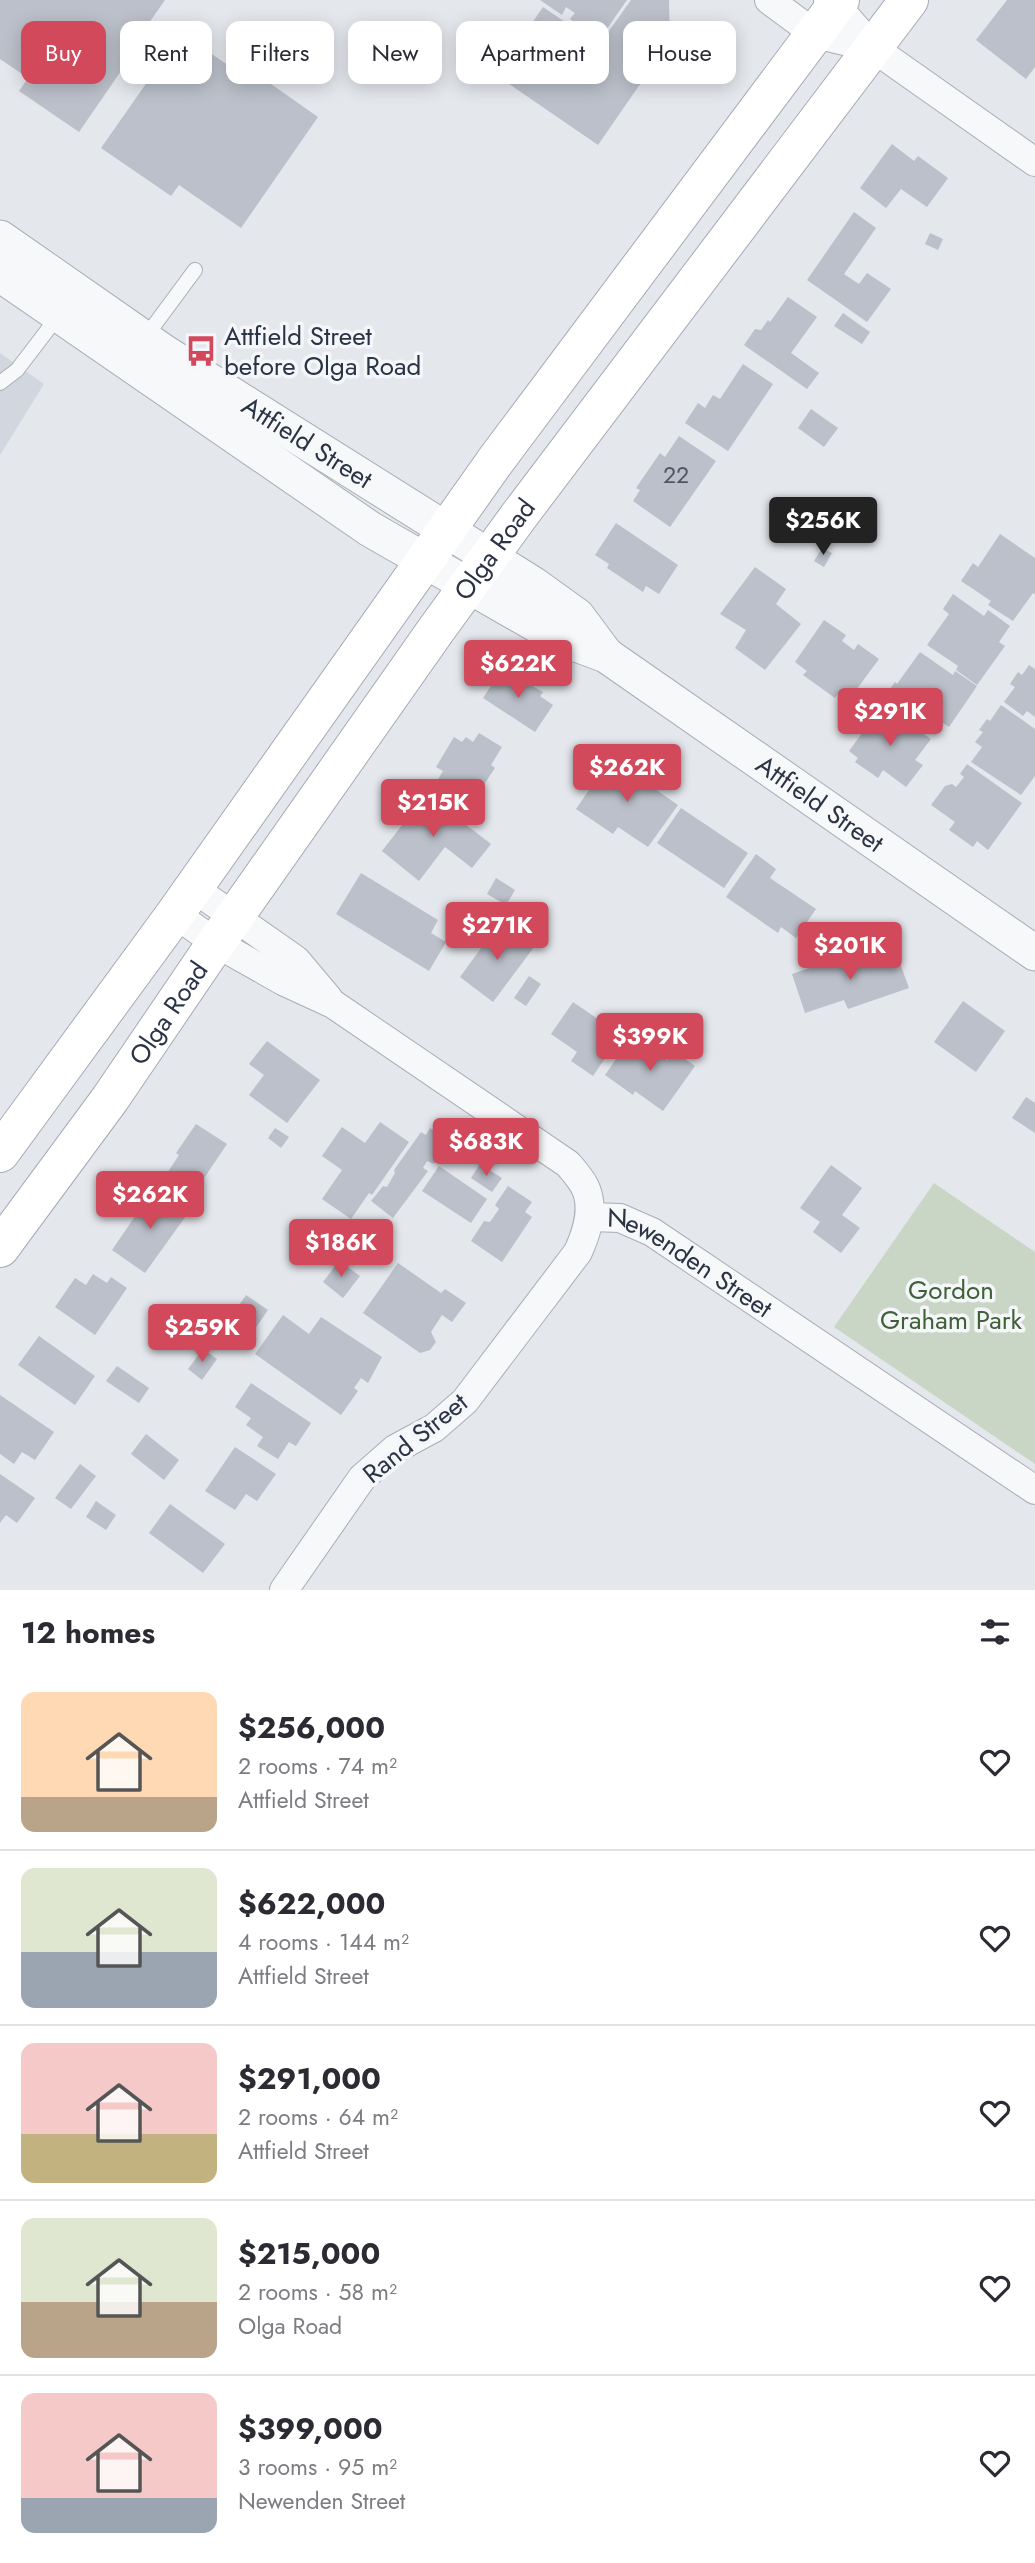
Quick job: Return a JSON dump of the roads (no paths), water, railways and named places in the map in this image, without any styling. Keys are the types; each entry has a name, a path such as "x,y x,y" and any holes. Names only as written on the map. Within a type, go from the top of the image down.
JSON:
{"main road":[{"name":"Olga Road","path":"0,1248 110,1099 225,929 479,571 909,0"},
{"name":"Olga Road","path":"0,1153 184,901 504,450 830,10"}],"street":[{"path":"769,0 830,10 873,48 1035,162"},
{"name":"Attfield Street","path":"0,239 136,351 370,529 424,562 479,571"},
{"name":"Attfield Street","path":"0,274 59,315 136,351 447,530 479,571 560,638 606,655 1035,953"},
{"name":"Newenden Street","path":"184,901 225,929 296,960 333,1004 568,1164 586,1188 590,1217 620,1218 652,1232 1035,1490"},
{"name":"Rand Street","path":"291,1587 362,1478 395,1449 434,1428 465,1401 578,1251 590,1217"}],"lane":[{"path":"136,351 195,270"},
{"path":"0,383 17,370 59,315"}],"place":[{"name":"Attfield Street before Olga Road","path":"201,351"}],"park label":[{"name":"Gordon Graham Park","path":"951,1305"}]}
